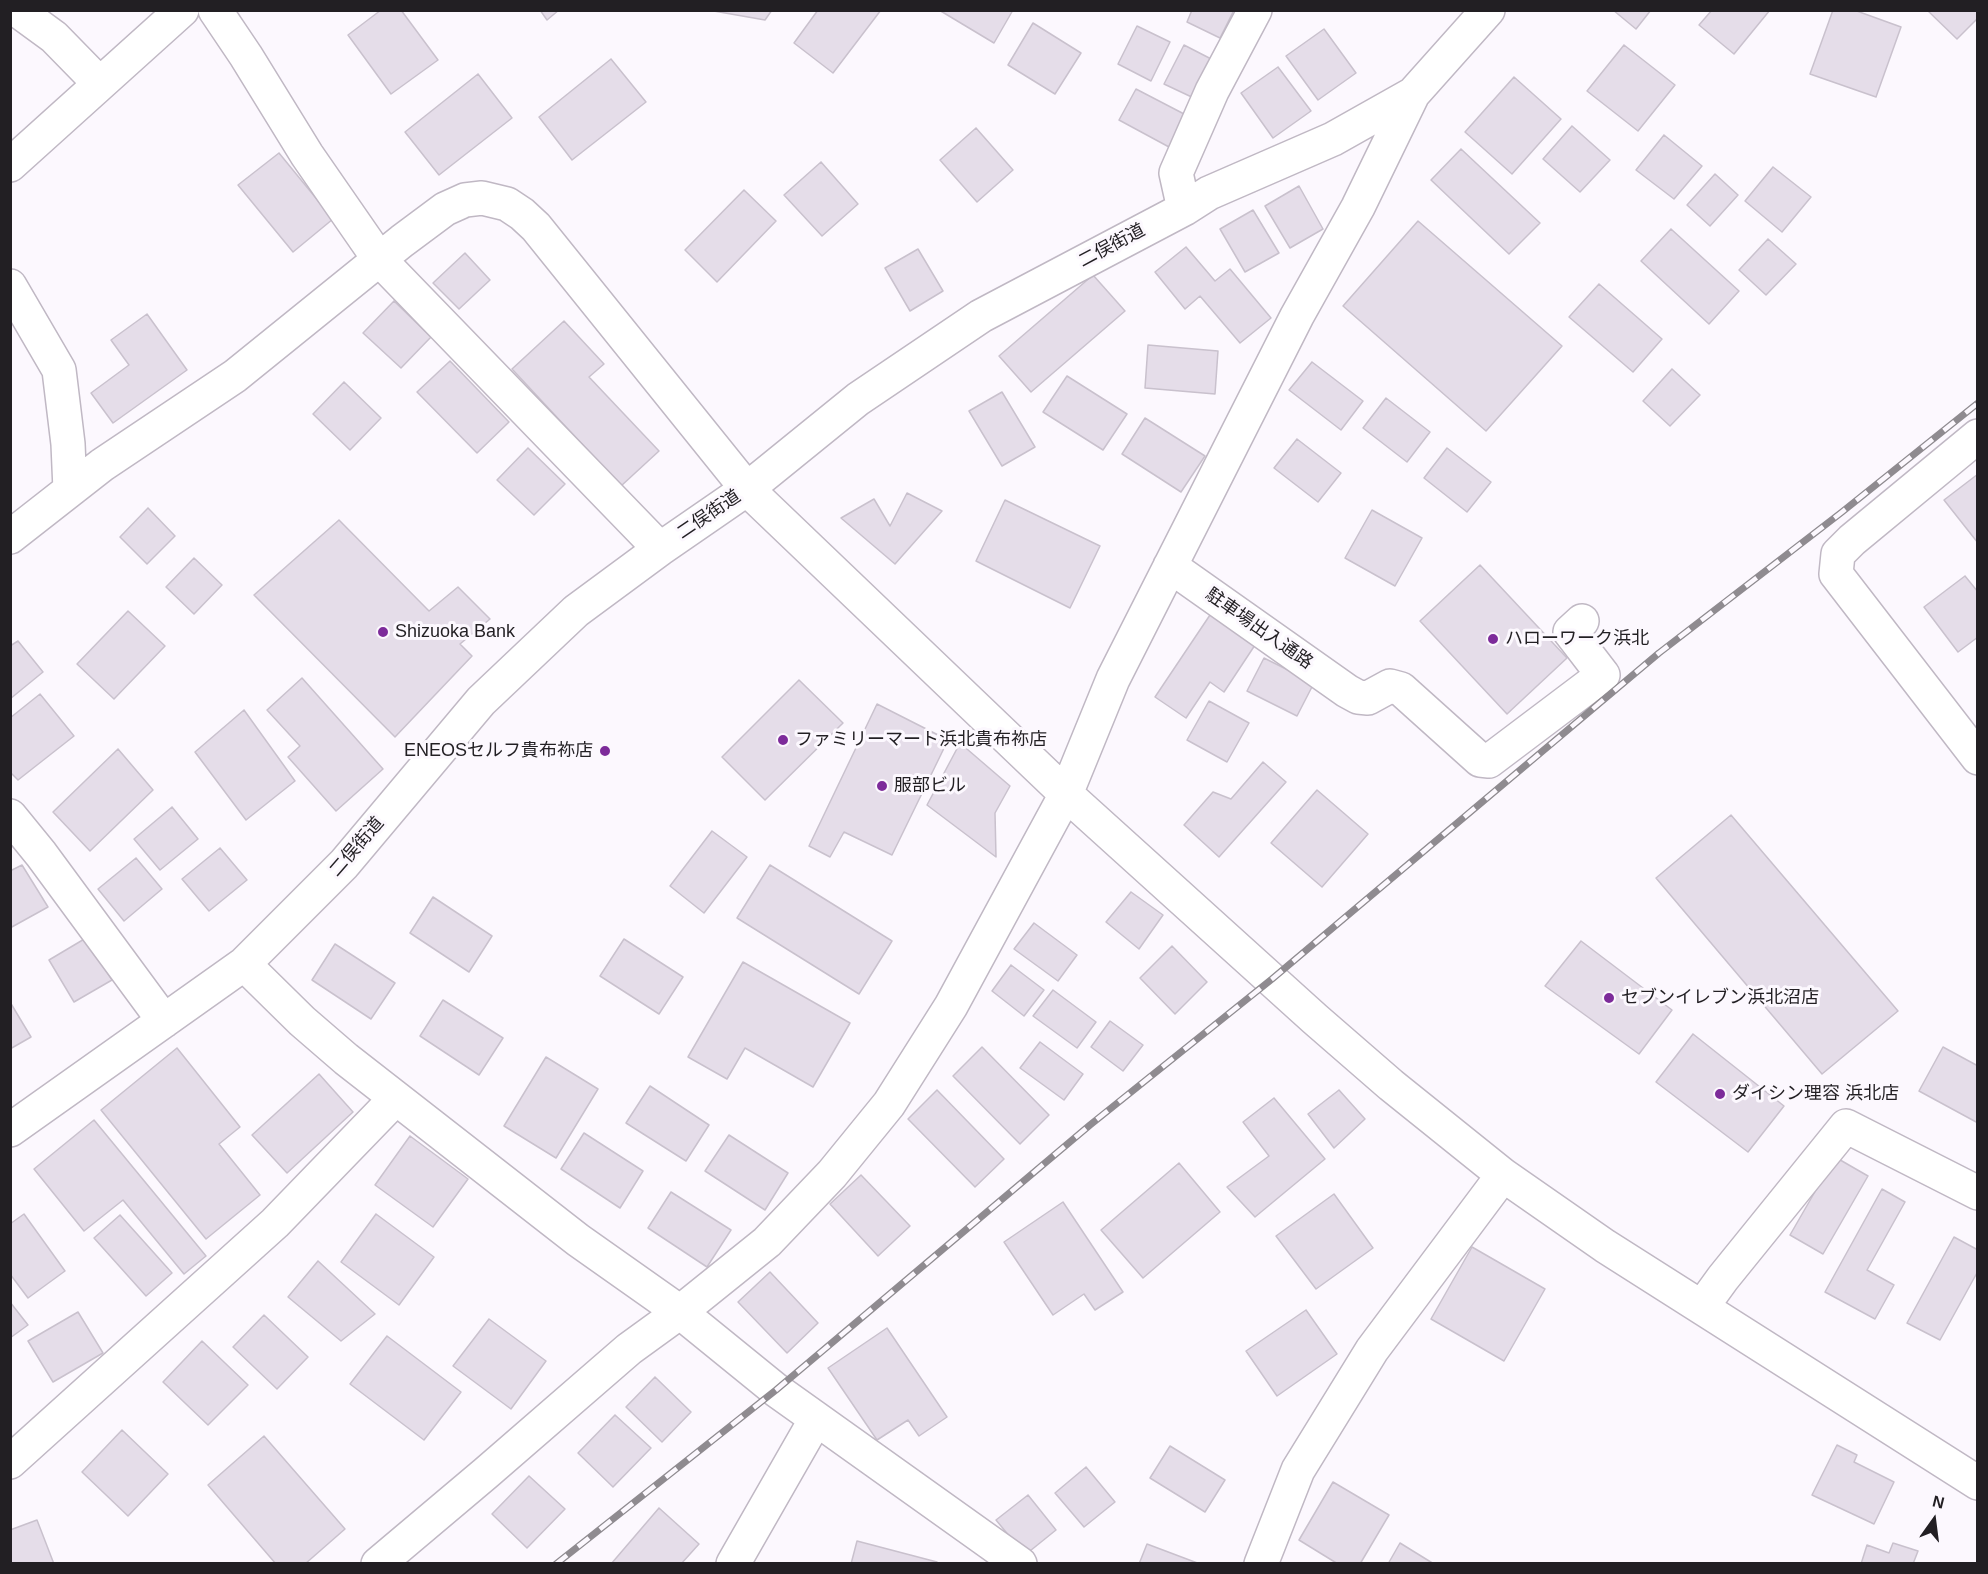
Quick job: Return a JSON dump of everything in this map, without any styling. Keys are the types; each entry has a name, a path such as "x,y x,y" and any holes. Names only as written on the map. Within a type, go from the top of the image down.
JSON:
{"street":[{"path":"17,10 54,37 100,84"},
{"path":"10,165 182,10"},
{"path":"215,10 307,155 379,259 660,549"},
{"path":"1184,209 1176,173 1212,91 1255,10"},
{"name":"二俣街道","path":"10,1130 244,964 344,864 481,701 576,611 747,489 858,399 981,316 1184,209 1209,193 1333,139 1413,94 1488,10"},
{"path":"378,1563 629,1349 680,1312 767,1242 832,1174 889,1104 951,1006 1066,794 1113,679 1297,316 1358,207 1413,94"},
{"path":"10,537 102,465 235,375 445,209 465,201 482,198 507,204 536,227 747,489 1066,794 1315,1019 1391,1085 1503,1174 1605,1246 1977,1483"},
{"path":"10,286 58,370 68,444 70,490"},
{"path":"1977,436 1852,540 1838,554 1836,574 1977,758"},
{"name":"駐車場出入通路","path":"1170,566 1347,692 1368,698 1390,686 1401,689 1480,760 1489,761 1603,675 1570,632 1582,621"},
{"path":"14,827 41,854 164,1021"},
{"path":"244,964 311,1029 346,1059 578,1240 680,1312 776,1390 1020,1563"},
{"path":"10,1462 275,1223 396,1098"},
{"path":"1702,1307 1846,1126 1977,1192"},
{"path":"1261,1563 1298,1470 1372,1350 1503,1174"},
{"path":"733,1563 816,1419"}],"building":[{"path":"381,10 401,10 438,60 391,94 348,35"},
{"path":"540,10 559,10 547,20"},
{"path":"708,10 772,10 765,20"},
{"path":"818,10 881,10 833,73 794,43"},
{"path":"939,10 1013,10 994,43"},
{"path":"1192,10 1234,10 1220,38 1187,22"},
{"path":"1613,10 1651,10 1636,29"},
{"path":"1712,10 1770,10 1734,54 1699,25"},
{"path":"1833,10 1854,10 1901,27 1876,97 1810,74"},
{"path":"1927,10 1978,10 1978,18 1957,39"},
{"path":"1033,23 1081,53 1055,94 1008,65"},
{"path":"1137,26 1170,42 1151,81 1118,64"},
{"path":"1324,29 1356,73 1318,100 1286,56"},
{"path":"1184,45 1217,62 1198,100 1164,84"},
{"path":"1624,45 1675,85 1638,131 1587,91"},
{"path":"611,59 646,102 572,160 539,117"},
{"path":"1278,67 1311,111 1273,138 1241,93"},
{"path":"478,74 512,118 439,175 405,132"},
{"path":"1514,77 1561,119 1512,174 1465,132"},
{"path":"1136,89 1186,115 1169,147 1119,120"},
{"path":"1572,126 1610,160 1580,192 1543,159"},
{"path":"976,128 1013,170 977,202 940,160"},
{"path":"1664,135 1702,166 1674,199 1636,170"},
{"path":"1461,149 1540,223 1509,254 1431,180"},
{"path":"279,153 333,219 293,252 238,185"},
{"path":"821,162 858,204 822,236 784,195"},
{"path":"1773,167 1811,197 1782,232 1745,201"},
{"path":"1715,174 1738,195 1710,226 1687,205"},
{"path":"1299,186 1323,229 1290,248 1265,206"},
{"path":"744,190 776,221 717,282 685,250"},
{"path":"1253,210 1279,253 1245,272 1220,229"},
{"path":"1418,221 1562,346 1486,431 1343,306"},
{"path":"1671,229 1739,291 1709,324 1641,261"},
{"path":"1768,239 1796,264 1766,295 1739,270"},
{"path":"1186,247 1215,281 1230,269 1271,318 1240,343 1200,296 1185,309 1155,272"},
{"path":"918,249 943,291 910,311 885,268"},
{"path":"465,253 490,280 459,309 433,283"},
{"path":"1093,275 1125,311 1031,392 999,356"},
{"path":"1599,284 1662,339 1633,372 1569,317"},
{"path":"394,301 431,337 401,368 363,333"},
{"path":"147,314 187,370 113,423 91,393 129,365 111,340"},
{"path":"564,321 604,364 589,377 659,451 621,486 512,369"},
{"path":"1148,345 1218,351 1215,394 1145,388"},
{"path":"450,361 509,422 477,453 417,392"},
{"path":"1312,362 1363,401 1341,430 1289,390"},
{"path":"1672,369 1700,395 1670,426 1643,401"},
{"path":"1067,376 1127,414 1103,450 1043,412"},
{"path":"344,382 381,418 350,450 313,414"},
{"path":"1002,392 1035,447 1002,466 969,411"},
{"path":"1386,398 1430,432 1407,462 1363,428"},
{"path":"1145,418 1205,456 1181,492 1122,454"},
{"path":"1297,439 1341,473 1318,502 1274,468"},
{"path":"528,448 565,484 534,515 497,480"},
{"path":"1447,448 1491,482 1467,512 1424,478"},
{"path":"1978,474 1978,543 1944,500"},
{"path":"907,493 942,511 895,564 841,518 874,499 890,526"},
{"path":"1005,500 1100,546 1070,608 976,561"},
{"path":"148,508 175,536 147,564 120,537"},
{"path":"1372,510 1422,538 1395,586 1345,558"},
{"name":"Shizuoka Bank","path":"339,520 429,611 458,587 490,619 460,644 472,656 395,737 254,595"},
{"path":"194,558 222,585 194,614 166,587"},
{"name":"ハローワーク浜北","path":"1480,565 1567,658 1507,714 1420,621"},
{"path":"1965,576 1978,592 1978,637 1958,652 1924,607"},
{"path":"128,611 165,646 114,699 77,664"},
{"path":"1212,612 1257,642 1224,692 1210,682 1186,718 1155,697"},
{"path":"18,641 43,672 10,699 10,646"},
{"path":"1264,658 1314,683 1297,716 1247,691"},
{"path":"302,678 383,769 336,811 288,757 300,746 267,710"},
{"name":"ファミリーマート浜北貴布祢店","path":"799,680 843,723 765,800 722,757"},
{"path":"40,694 74,736 18,780 10,772 10,718"},
{"path":"1209,701 1249,723 1227,762 1187,740"},
{"name":"服部ビル","path":"877,704 948,740 892,855 844,832 830,857 809,846"},
{"path":"244,710 295,781 246,820 195,752"},
{"path":"960,743 1010,786 995,813 996,857 927,805"},
{"path":"118,749 153,790 90,851 53,812"},
{"path":"1263,762 1286,782 1219,857 1184,825 1213,792 1231,799"},
{"path":"1317,790 1368,834 1322,887 1271,843"},
{"path":"172,807 198,839 160,870 134,839"},
{"path":"1731,815 1898,1011 1822,1074 1656,878"},
{"path":"712,831 747,857 704,913 670,886"},
{"path":"220,848 247,880 209,911 182,879"},
{"path":"136,858 162,889 124,921 98,889"},
{"path":"22,865 48,907 10,928 10,871"},
{"path":"770,865 892,941 859,994 737,918"},
{"path":"1131,892 1163,915 1139,949 1106,922"},
{"path":"433,897 492,936 469,972 410,933"},
{"path":"1034,923 1077,955 1058,981 1014,949"},
{"path":"86,938 112,980 74,1002 49,960"},
{"path":"624,939 683,977 659,1014 600,976"},
{"name":"セブンイレブン浜北沼店","path":"1581,941 1672,1010 1639,1054 1545,986"},
{"path":"335,944 395,983 371,1019 312,980"},
{"path":"1172,946 1207,982 1175,1014 1140,978"},
{"path":"743,962 850,1023 813,1087 745,1048 727,1079 688,1057"},
{"path":"1011,965 1044,990 1024,1016 992,991"},
{"path":"1053,990 1096,1022 1077,1048 1033,1016"},
{"path":"443,1000 503,1038 479,1075 420,1036"},
{"path":"10,1002 31,1037 10,1049"},
{"path":"1110,1021 1143,1045 1123,1071 1091,1047"},
{"name":"ダイシン理容 浜北店","path":"1693,1034 1784,1106 1748,1152 1656,1082"},
{"path":"1040,1042 1083,1074 1064,1100 1020,1068"},
{"path":"982,1047 1049,1115 1020,1144 953,1076"},
{"path":"1943,1047 1978,1066 1978,1123 1919,1091"},
{"path":"177,1048 240,1127 219,1144 260,1195 206,1239 101,1110"},
{"path":"546,1057 598,1089 556,1158 504,1126"},
{"path":"319,1074 353,1112 287,1173 252,1135"},
{"path":"650,1086 709,1125 686,1161 626,1123"},
{"path":"937,1090 1004,1159 975,1187 908,1119"},
{"path":"1339,1090 1365,1119 1334,1148 1308,1114"},
{"path":"1274,1098 1325,1159 1255,1217 1227,1187 1269,1156 1243,1122"},
{"path":"94,1120 206,1256 184,1274 123,1200 84,1231 34,1169"},
{"path":"584,1133 643,1171 620,1208 561,1169"},
{"path":"729,1135 788,1173 765,1210 705,1171"},
{"path":"410,1136 468,1179 433,1227 375,1185"},
{"path":"1835,1157 1868,1176 1823,1254 1790,1235"},
{"path":"1179,1163 1220,1212 1143,1278 1101,1230"},
{"path":"861,1175 910,1226 878,1256 830,1204"},
{"path":"1882,1189 1905,1202 1867,1270 1894,1285 1875,1319 1825,1292"},
{"path":"671,1192 731,1230 707,1267 648,1228"},
{"path":"1334,1194 1373,1248 1316,1289 1276,1236"},
{"path":"1063,1202 1123,1292 1095,1310 1084,1294 1053,1315 1004,1242"},
{"path":"24,1214 65,1271 28,1298 10,1274 10,1224"},
{"path":"376,1214 434,1257 399,1305 341,1262"},
{"path":"120,1215 172,1273 146,1296 94,1238"},
{"path":"1954,1237 1978,1250 1978,1271 1940,1340 1907,1323"},
{"path":"1472,1247 1545,1289 1504,1361 1431,1319"},
{"path":"318,1261 375,1314 341,1341 288,1297"},
{"path":"770,1272 818,1323 787,1353 738,1302"},
{"path":"10,1302 28,1325 10,1338"},
{"path":"1306,1310 1337,1354 1277,1396 1246,1351"},
{"path":"78,1312 103,1353 53,1382 28,1341"},
{"path":"264,1315 308,1357 277,1389 233,1347"},
{"path":"489,1319 546,1361 511,1409 453,1366"},
{"path":"887,1328 947,1417 919,1436 908,1420 877,1440 828,1368"},
{"path":"387,1336 461,1392 424,1440 350,1384"},
{"path":"202,1341 248,1385 208,1425 163,1382"},
{"path":"655,1377 691,1412 662,1442 626,1407"},
{"path":"615,1415 651,1448 613,1487 578,1453"},
{"path":"122,1430 168,1474 128,1516 82,1472"},
{"path":"264,1436 345,1529 305,1564 276,1564 208,1485"},
{"path":"1837,1445 1857,1455 1854,1462 1894,1482 1874,1524 1812,1495"},
{"path":"1170,1446 1225,1480 1205,1512 1150,1478"},
{"path":"1086,1467 1115,1502 1084,1527 1055,1493"},
{"path":"529,1476 565,1509 527,1548 492,1514"},
{"path":"1333,1482 1389,1515 1360,1564 1338,1564 1299,1540"},
{"path":"1028,1495 1056,1530 1025,1555 996,1520"},
{"path":"659,1508 699,1544 681,1564 611,1564"},
{"path":"37,1520 54,1564 10,1564 10,1530"},
{"path":"857,1541 937,1562 937,1564 851,1564"},
{"path":"1400,1543 1434,1564 1388,1564"},
{"path":"1893,1543 1918,1551 1913,1564 1861,1564 1867,1545 1889,1553"},
{"path":"1147,1544 1200,1564 1139,1564"}],"railway":[{"path":"556,1564 776,1390 1090,1125 1272,979 1659,653 1842,512 1978,403"}],"place":[{"name":"Shizuoka Bank","path":"383,632"},
{"name":"ハローワーク浜北","path":"1493,639"},
{"name":"ファミリーマート浜北貴布祢店","path":"783,740"},
{"name":"ENEOSセルフ貴布祢店","path":"605,751"},
{"name":"服部ビル","path":"882,786"},
{"name":"セブンイレブン浜北沼店","path":"1609,998"},
{"name":"ダイシン理容 浜北店","path":"1720,1094"}]}
